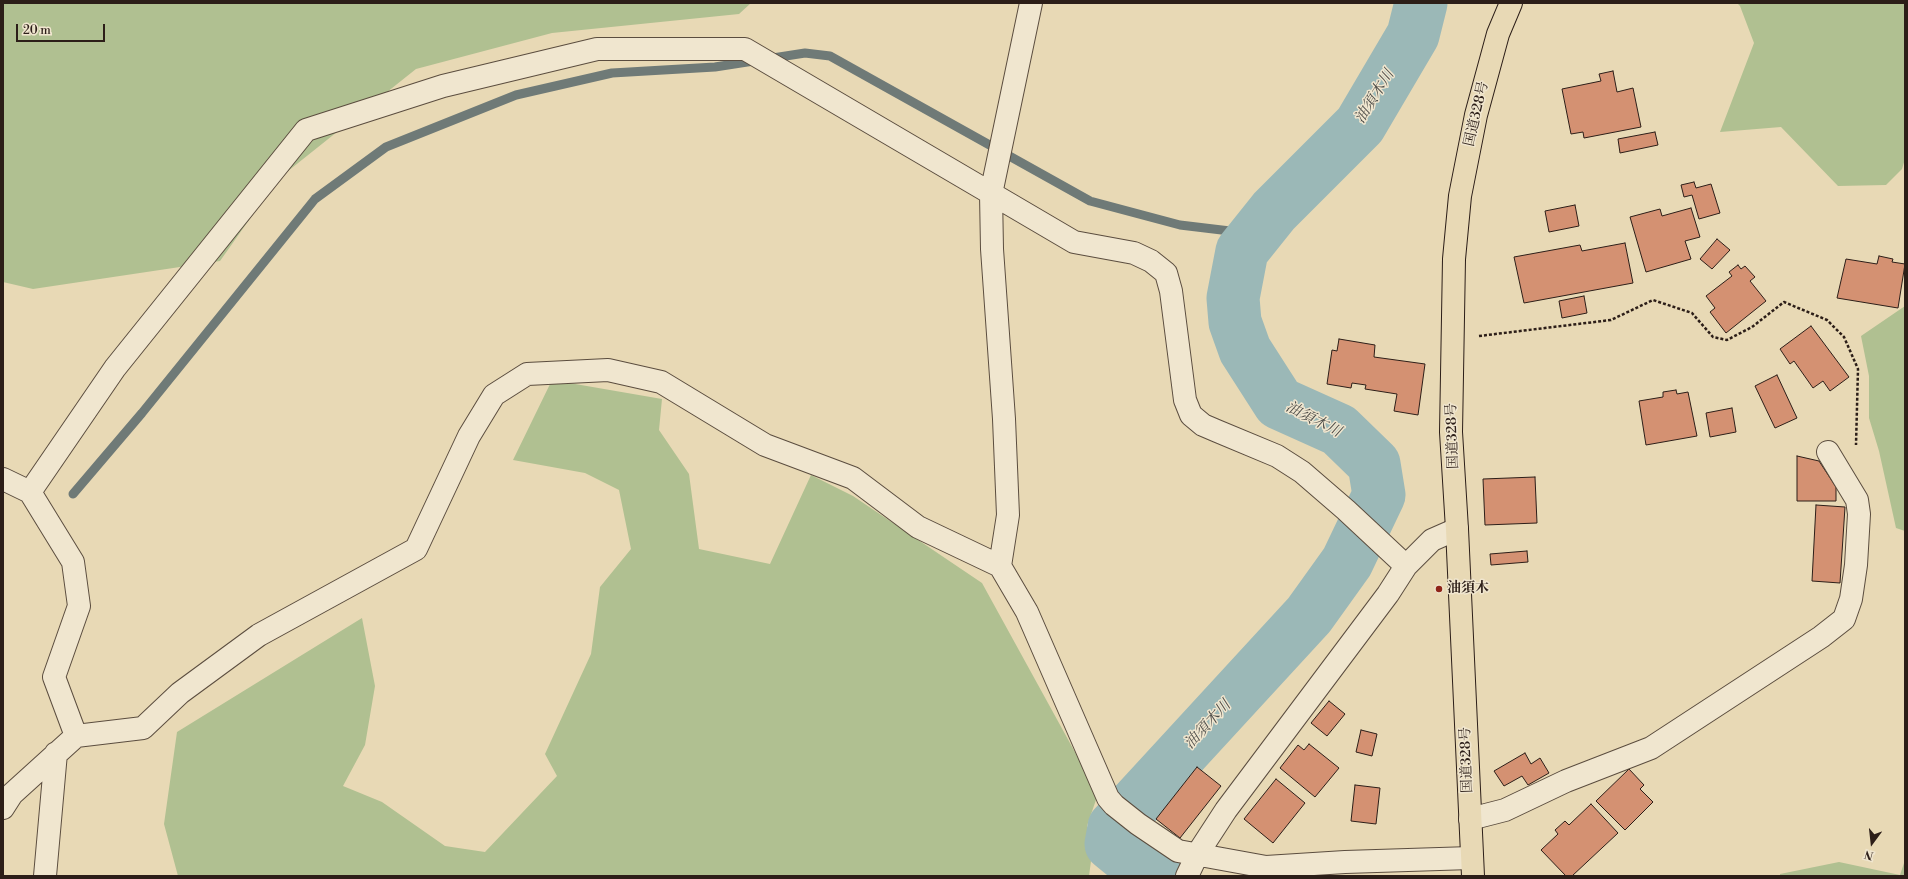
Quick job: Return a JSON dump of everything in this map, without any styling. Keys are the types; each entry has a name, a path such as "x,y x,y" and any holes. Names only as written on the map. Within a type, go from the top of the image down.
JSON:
{"highway":[{"name":"国道328号","path":"1472,867 1458,529 1451,432 1451,339 1454,259 1460,196 1476,115 1498,34 1511,3"}],"street":[{"path":"1000,566 1008,515 1004,419 992,249 991,194 1031,3"},
{"path":"30,492 115,368 306,130 443,86 597,49 745,49 1074,242 1134,253 1151,261 1166,273 1170,291 1185,400 1191,415 1203,424 1217,431 1277,456 1302,472 1399,558"},
{"path":"3,808 12,794 76,736 143,728 180,693 259,635 416,549 469,436 494,395 527,374 608,370 661,382 765,445 853,478 918,527 1000,566 1028,612 1108,798 1114,805 1138,824 1178,850 1266,867 1472,867"},
{"path":"1470,819 1505,810 1566,781 1651,748 1821,637 1844,619 1852,599 1859,514 1856,500 1828,452"},
{"path":"3,479 30,492 73,562 78,606 54,677 76,736"},
{"path":"1187,875 1198,853 1226,810 1388,594 1399,558 1432,540 1458,529"},
{"path":"44,876 56,754"}],"path":[{"path":"1451,339 1611,320 1653,300 1692,313 1713,337 1727,340 1752,327 1784,302 1827,320 1844,337 1858,369 1856,446"}],"green space":[{"path":"3,3 751,3 739,14 552,33 416,69 278,179 220,261 33,289 3,282"},
{"path":"1737,3 1905,3 1905,159 1902,169 1886,185 1838,186 1781,127 1720,132 1754,43 1740,6"},
{"path":"1905,306 1905,531 1896,528 1879,451 1869,418 1869,376 1861,336"},
{"path":"552,380 662,399 659,430 689,474 699,549 770,564 811,475 853,496 982,583 1098,794 1087,826 1091,861 1089,876 178,876 164,824 177,732 362,618 375,686 365,745 343,786 382,802 445,846 485,852 557,776 545,754 591,654 600,587 631,549 619,490 585,473 513,460"},
{"path":"1905,860 1905,876 1780,876 1780,874 1839,862 1900,875"}],"building":[{"path":"1613,71 1617,92 1633,88 1641,127 1584,138 1583,132 1571,134 1562,89 1601,81 1599,74"},
{"path":"1655,132 1658,145 1620,153 1618,139"},
{"path":"1694,182 1696,188 1711,184 1720,213 1699,219 1692,195 1684,197 1681,185"},
{"path":"1575,205 1579,226 1549,232 1545,211"},
{"path":"1691,208 1700,237 1685,241 1691,259 1646,272 1630,217 1660,209 1662,216"},
{"path":"1717,239 1730,250 1712,269 1700,259"},
{"path":"1625,243 1633,283 1524,303 1514,257 1580,245 1582,251"},
{"path":"1879,256 1893,259 1892,262 1905,264 1898,308 1837,298 1846,259 1877,264"},
{"path":"1738,265 1741,269 1745,266 1755,277 1750,281 1766,301 1726,333 1710,312 1715,308 1706,296 1732,276 1729,272"},
{"path":"1584,296 1587,313 1562,318 1559,301"},
{"path":"1811,326 1849,377 1830,391 1823,381 1813,388 1794,361 1790,364 1780,349"},
{"path":"1339,339 1375,345 1374,357 1425,364 1418,415 1394,411 1397,394 1365,389 1366,385 1352,383 1351,388 1327,384 1332,350 1337,351"},
{"path":"1777,375 1797,418 1775,428 1755,386"},
{"path":"1676,390 1677,394 1688,392 1697,436 1646,445 1639,401 1663,397 1663,392"},
{"path":"1732,408 1736,432 1710,437 1706,413"},
{"path":"1797,456 1819,461 1836,487 1836,501 1797,501"},
{"path":"1535,477 1537,523 1485,525 1483,479"},
{"path":"1816,505 1845,507 1840,583 1812,581"},
{"path":"1527,551 1528,562 1491,565 1490,554"},
{"path":"1329,701 1345,714 1327,736 1311,723"},
{"path":"1361,730 1377,734 1372,756 1356,752"},
{"path":"1309,744 1339,768 1315,797 1280,768 1298,745 1304,750"},
{"path":"1525,753 1531,764 1540,758 1549,773 1528,785 1522,776 1504,786 1494,771"},
{"path":"1197,767 1221,786 1180,838 1156,819"},
{"path":"1629,769 1644,785 1640,789 1653,802 1625,830 1596,801"},
{"path":"1276,779 1305,803 1273,843 1244,819"},
{"path":"1355,785 1380,788 1376,824 1351,821"},
{"path":"1591,804 1618,833 1572,876 1566,876 1541,850 1558,834 1555,830 1565,821 1569,825"}],"waterway":[{"name":"油須木川","path":"1159,876 1133,862 1111,844 1114,827 1309,615 1347,562 1379,495 1374,464 1339,430 1279,403 1245,350 1235,322 1233,298 1242,251 1274,211 1360,125 1413,35 1421,3"},
{"path":"73,494 142,413 315,199 386,147 516,95 612,73 715,67 805,53 830,56 1090,201 1180,225 1255,234"}],"place":[{"name":"油須木","path":"1439,589"}]}
